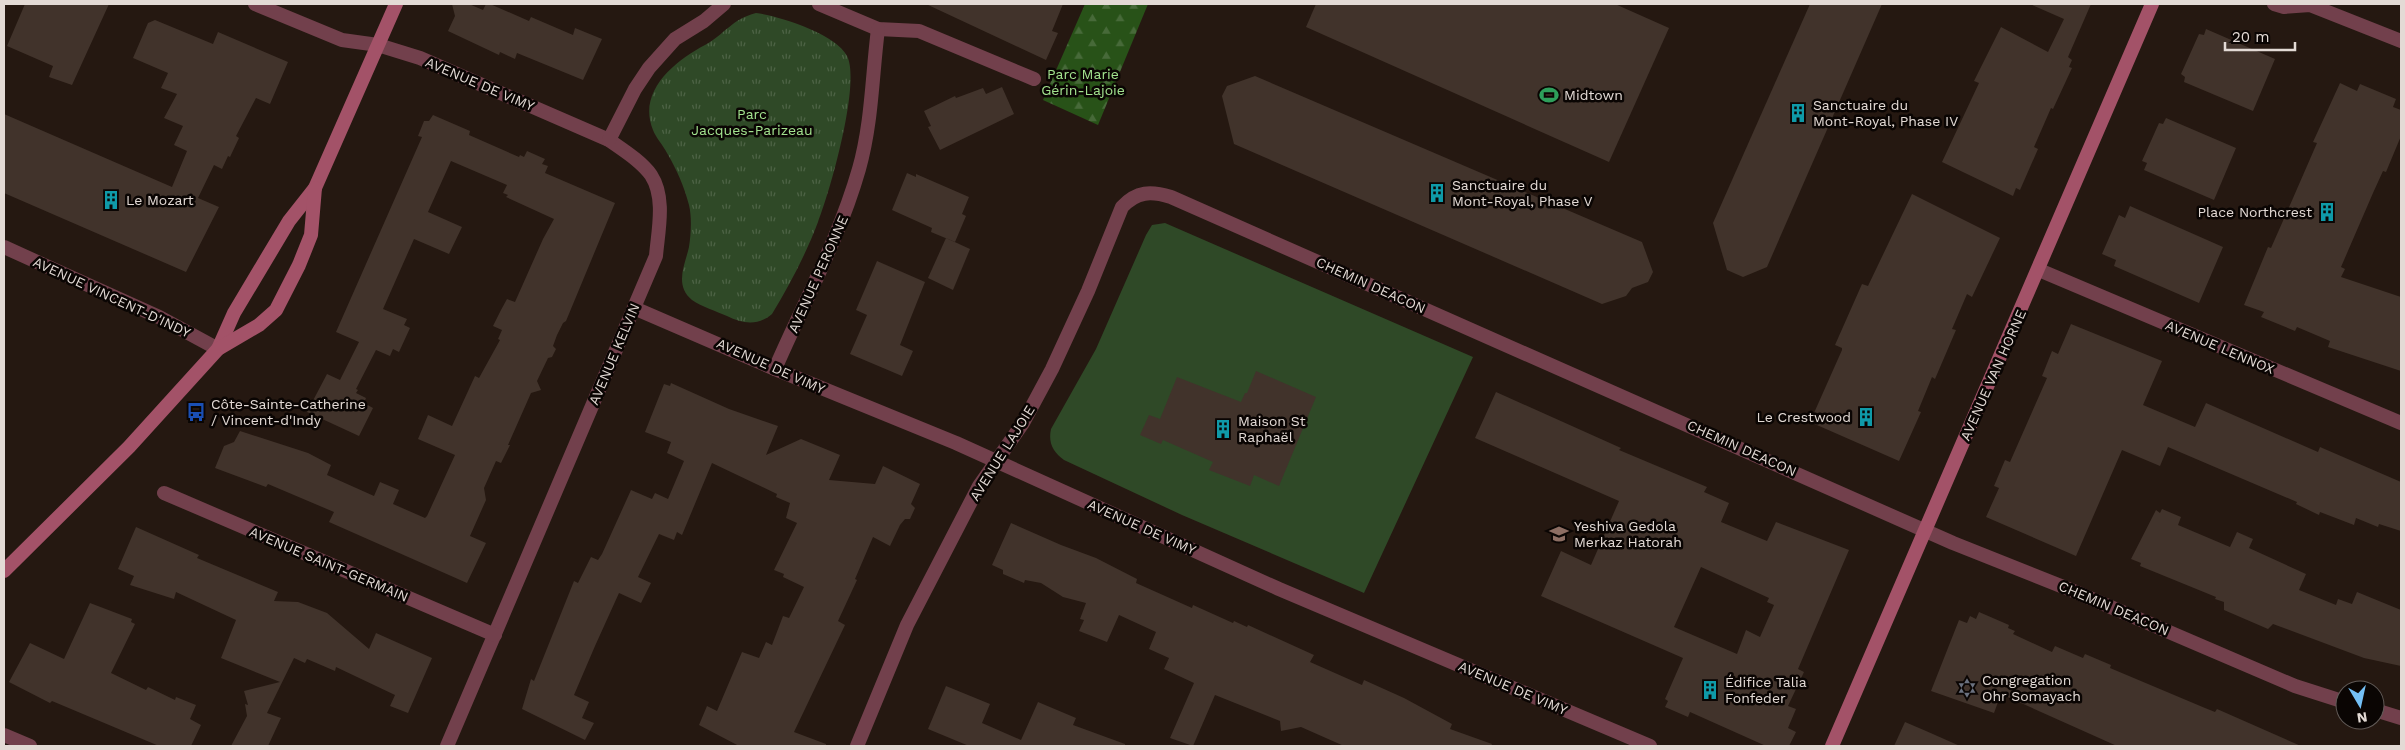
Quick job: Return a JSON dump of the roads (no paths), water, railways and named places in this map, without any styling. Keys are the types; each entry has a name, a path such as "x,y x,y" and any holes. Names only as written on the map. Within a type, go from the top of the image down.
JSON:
{"main road":[{"path":"218,349 234,313 289,221 315,188 396,4"},
{"name":"AVENUE VAN HORNE","path":"1832,746 2039,270 2152,4"},
{"path":"4,571 129,447 218,349 260,325 276,310 299,266 311,236 315,188"}],"street":[{"name":"AVENUE DE VIMY","path":"255,4 342,40 378,45 420,58 609,140"},
{"path":"609,140 635,89 649,68 675,39 704,21 724,4"},
{"path":"819,4 878,29 919,31 1034,79"},
{"path":"2274,4 2284,7 2309,4 2401,41"},
{"name":"AVENUE PERONNE","path":"775,369 828,257 860,167 870,120 878,29"},
{"name":"AVENUE KELVIN","path":"447,746 656,256 660,216 657,194 651,176 631,156 609,140"},
{"name":"CHEMIN DEACON","path":"1141,193 1154,192 1171,197 1925,529 2295,686 2335,699"},
{"name":"AVENUE LAJOIE","path":"857,746 906,625 978,486 1023,424 1052,369 1088,291 1122,207 1130,198 1141,193"},
{"name":"AVENUE VINCENT-D'INDY","path":"4,247 159,317 218,349"},
{"name":"AVENUE LENNOX","path":"2039,270 2401,422"},
{"name":"AVENUE DE VIMY","path":"634,308 997,462 1278,589 1650,746"},
{"name":"AVENUE SAINT-GERMAIN","path":"164,493 495,635"},
{"path":"2385,713 2401,718"},
{"path":"4,734 30,746"}],"place":[{"name":"Midtown","path":"1549,95"},
{"name":"Sanctuaire du Mont-Royal, Phase IV","path":"1798,113"},
{"name":"Sanctuaire du Mont-Royal, Phase V","path":"1437,193"},
{"name":"Le Mozart","path":"111,200"},
{"name":"Place Northcrest","path":"2327,212"},
{"name":"Côte-Sainte-Catherine / Vincent-d'Indy","path":"196,412"},
{"name":"Le Crestwood","path":"1866,417"},
{"name":"Maison St Raphaël","path":"1223,429"},
{"name":"Yeshiva Gedola Merkaz Hatorah","path":"1559,534"},
{"name":"Congregation Ohr Somayach","path":"1967,688"},
{"name":"Édifice Talia Fonfeder","path":"1710,690"}],"park label":[{"name":"Parc Marie Gérin-Lajoie","path":"1083,82"},
{"name":"Parc Jacques-Parizeau","path":"752,122"}]}
